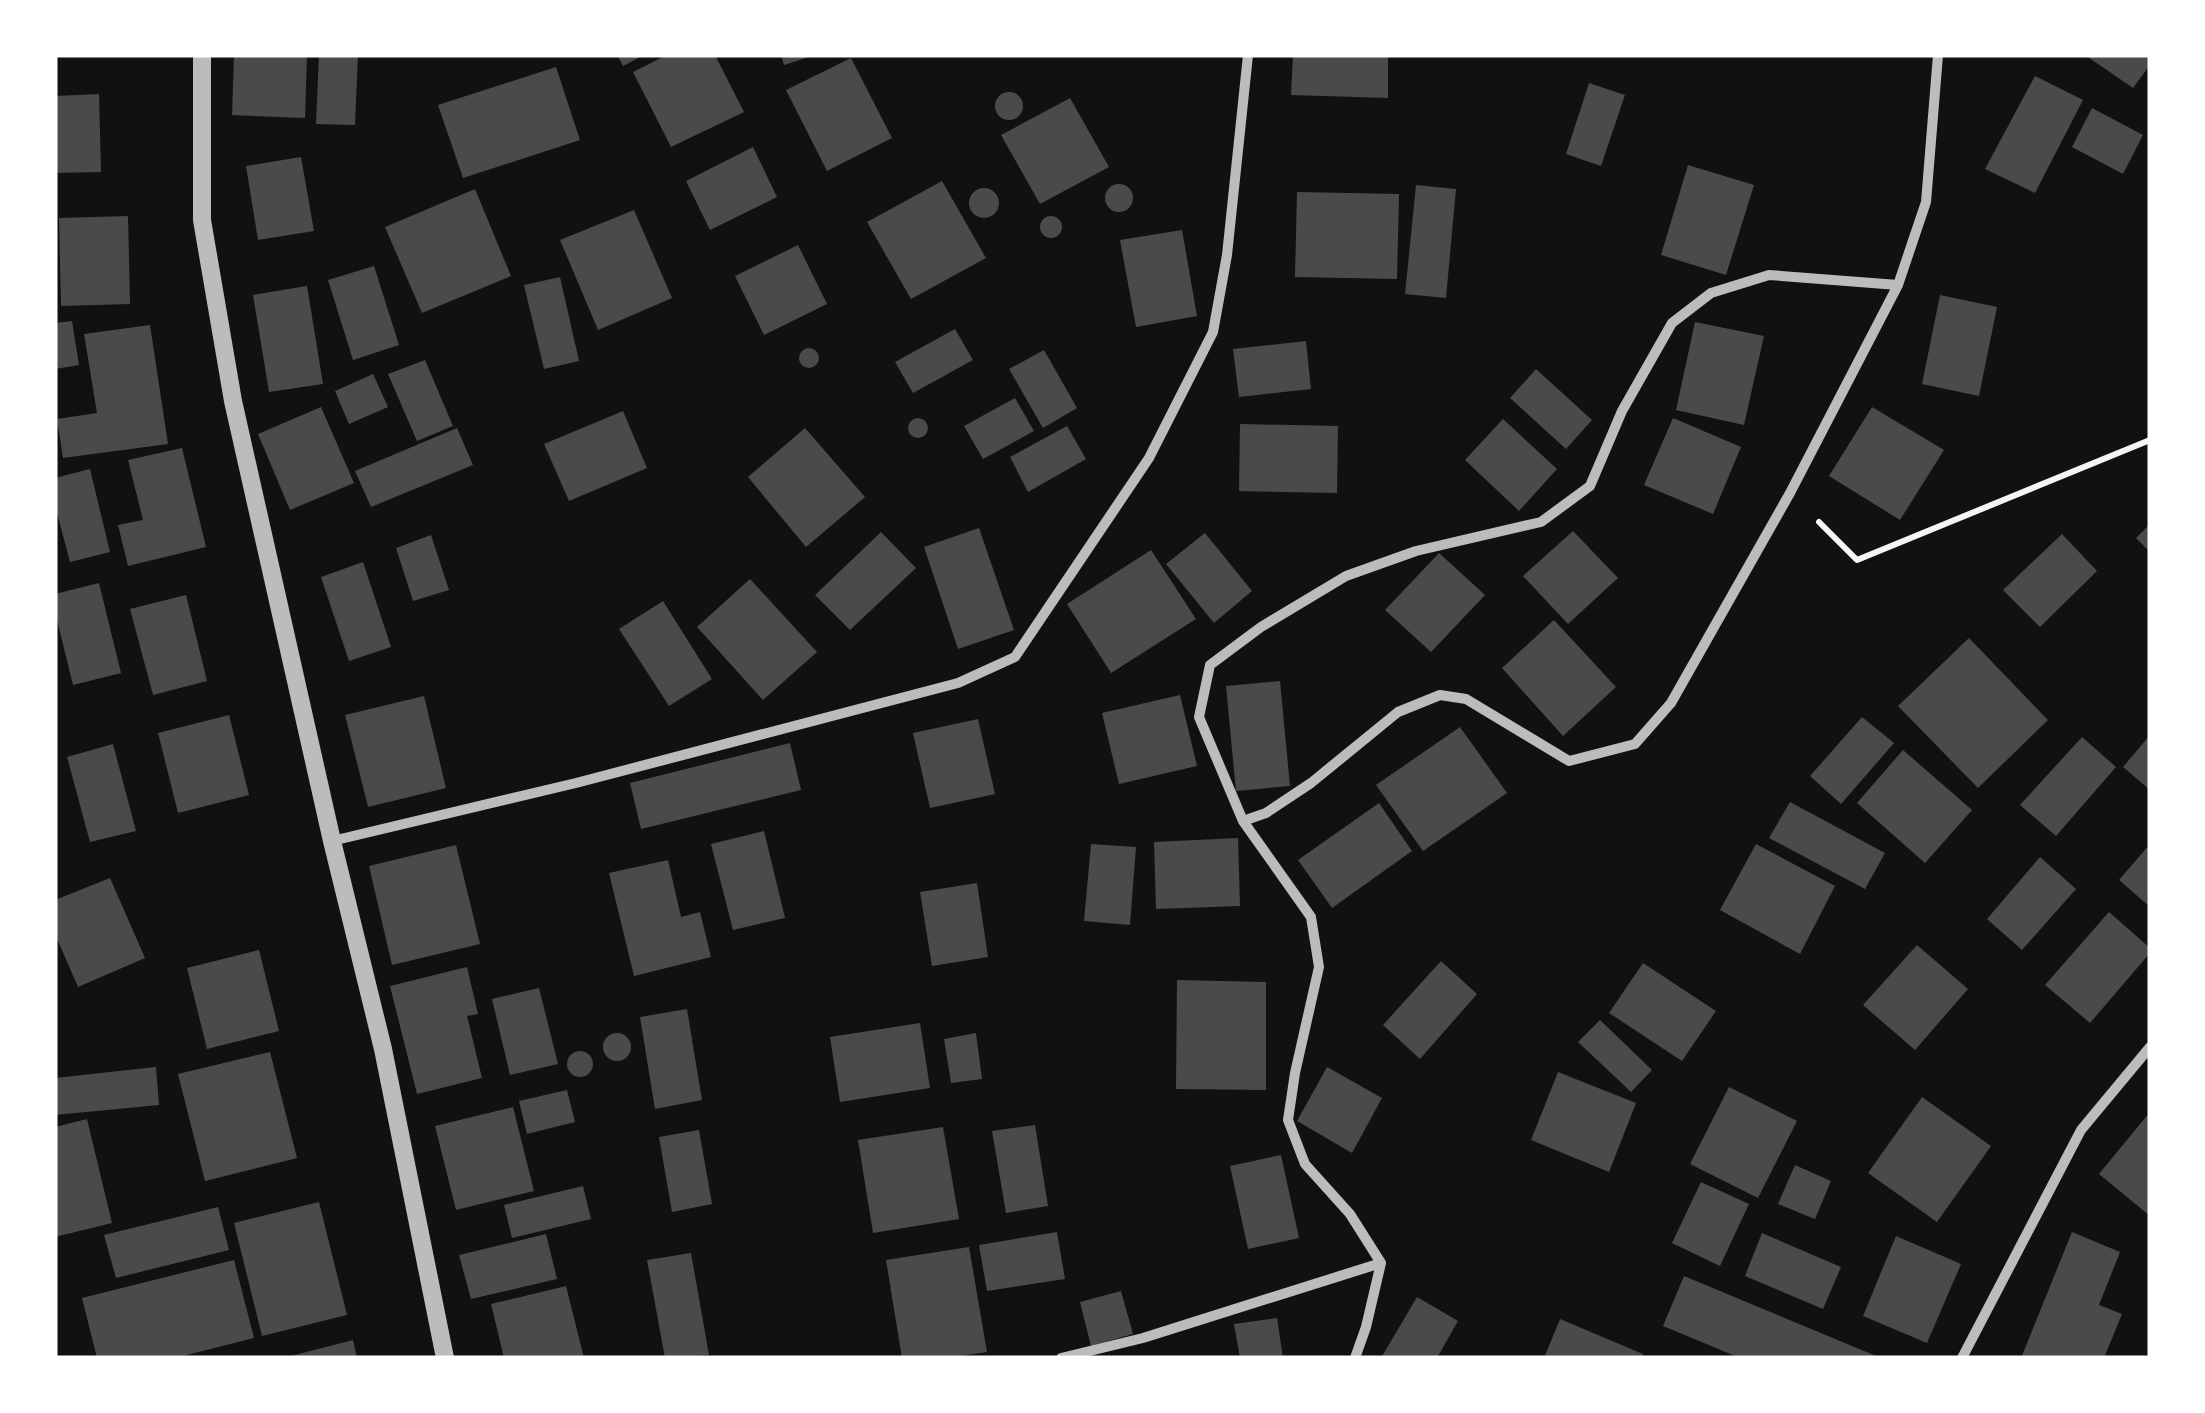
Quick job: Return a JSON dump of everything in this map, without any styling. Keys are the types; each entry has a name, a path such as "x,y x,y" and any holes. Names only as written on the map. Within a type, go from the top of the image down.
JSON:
{"street":[{"path":"202,55 202,220 237,419 383,1049 444,1358"},
{"path":"332,841 958,683 1015,657 1149,458 1213,332 1228,255 1248,55"},
{"path":"1243,820 1266,813 1312,782 1398,712 1440,695 1466,699 1569,761 1635,744 1671,703 1790,493 1898,285 1926,202 1938,55"},
{"path":"1355,1358 1381,1263 1350,1214 1305,1164 1288,1120 1319,967 1312,917 1243,820 1200,716 1210,665 1261,627 1346,576 1416,551 1541,522 1590,486 1622,411 1672,323 1711,293 1770,275 1898,285"},
{"path":"1962,1358 2081,1130 2150,1047"},
{"path":"1060,1358 1144,1338 1381,1263"}],"path":[{"path":"1790,493 1857,560 2150,440"}],"building":[{"path":"234,55 307,55 305,118 232,115"},
{"path":"319,55 358,55 355,125 316,124"},
{"path":"617,55 644,55 623,66"},
{"path":"667,55 715,55 744,112 671,147 633,72"},
{"path":"781,55 812,55 812,56 784,65"},
{"path":"1293,55 1388,55 1388,98 1291,95"},
{"path":"2085,55 2150,55 2150,65 2133,88"},
{"path":"851,58 892,138 827,171 786,90"},
{"path":"556,67 580,140 463,178 438,105"},
{"path":"2035,76 2083,100 2035,193 1985,169"},
{"path":"1589,83 1625,95 1601,166 1566,154"},
{"path":"1009,92 1019,96 1023,106 1019,116 1009,120 999,116 995,106 999,96"},
{"path":"99,94 101,172 55,173 55,96"},
{"path":"1070,98 1109,167 1040,204 1001,135"},
{"path":"2092,108 2143,135 2123,174 2072,147"},
{"path":"753,147 777,197 710,230 686,181"},
{"path":"301,157 314,231 258,240 246,166"},
{"path":"1688,165 1754,185 1726,275 1661,255"},
{"path":"942,181 986,258 911,299 867,222"},
{"path":"1119,184 1129,188 1133,198 1129,208 1119,212 1109,208 1105,198 1109,188"},
{"path":"1416,185 1456,189 1446,298 1405,294"},
{"path":"984,188 995,192 999,203 995,214 984,218 973,214 969,203 973,192"},
{"path":"475,189 511,276 422,313 385,227"},
{"path":"1297,192 1399,194 1397,279 1295,277"},
{"path":"634,210 672,298 598,330 560,240"},
{"path":"128,216 130,304 61,306 59,218"},
{"path":"1051,216 1059,219 1059,235 1051,238 1043,235 1040,227 1043,219"},
{"path":"1182,230 1197,316 1136,327 1120,240"},
{"path":"798,245 827,304 764,335 735,276"},
{"path":"374,266 399,345 353,360 328,280"},
{"path":"560,277 579,361 544,369 524,285"},
{"path":"307,286 323,384 269,392 253,295"},
{"path":"1940,295 1997,307 1979,396 1922,384"},
{"path":"72,321 79,365 55,369 55,323"},
{"path":"1695,322 1764,336 1744,425 1676,410"},
{"path":"150,325 168,444 63,458 57,419 97,413 84,334"},
{"path":"955,329 973,360 913,393 895,362"},
{"path":"1306,341 1311,389 1239,397 1233,349"},
{"path":"809,348 819,358 809,368 799,358"},
{"path":"1044,350 1077,408 1043,428 1009,369"},
{"path":"425,360 453,426 417,441 388,374"},
{"path":"1536,369 1592,420 1566,449 1510,398"},
{"path":"373,374 388,407 349,424 335,391"},
{"path":"1015,398 1034,431 983,459 964,426"},
{"path":"321,407 354,483 290,510 258,434"},
{"path":"1872,407 1944,450 1900,520 1829,476"},
{"path":"623,411 647,468 569,501 544,444"},
{"path":"918,418 928,428 918,438 908,428"},
{"path":"1673,418 1741,447 1713,514 1644,485"},
{"path":"1503,419 1557,469 1519,511 1465,460"},
{"path":"1240,424 1338,426 1337,493 1239,491"},
{"path":"1067,426 1086,459 1028,492 1010,457"},
{"path":"457,428 473,465 371,507 355,471"},
{"path":"805,428 865,497 806,547 748,477"},
{"path":"182,448 206,547 128,566 118,525 143,520 128,460"},
{"path":"90,469 110,552 70,562 55,505 55,478"},
{"path":"2150,524 2150,552 2136,538"},
{"path":"979,528 1014,630 958,649 924,547"},
{"path":"1573,531 1618,578 1568,624 1523,576"},
{"path":"881,532 916,568 850,630 815,595"},
{"path":"1205,533 1252,591 1214,623 1166,564"},
{"path":"2062,534 2097,571 2040,627 2003,590"},
{"path":"431,535 449,590 413,601 396,548"},
{"path":"1151,550 1196,619 1111,673 1067,604"},
{"path":"1439,553 1485,595 1431,652 1385,610"},
{"path":"363,562 391,647 349,661 321,577"},
{"path":"750,579 817,652 763,700 697,627"},
{"path":"99,583 121,673 73,685 55,612 55,594"},
{"path":"186,595 207,681 153,695 130,609"},
{"path":"663,601 712,679 669,706 619,629"},
{"path":"1554,620 1616,687 1563,736 1502,668"},
{"path":"1969,638 2048,720 1978,788 1898,706"},
{"path":"1280,681 1290,786 1236,791 1226,686"},
{"path":"1180,695 1197,766 1119,784 1102,713"},
{"path":"424,696 446,788 368,807 345,715"},
{"path":"229,715 249,795 178,813 158,733"},
{"path":"1862,717 1894,743 1841,804 1810,776"},
{"path":"978,719 995,794 930,808 913,733"},
{"path":"1460,727 1507,793 1423,851 1376,785"},
{"path":"2150,735 2150,790 2123,767"},
{"path":"2082,737 2116,767 2056,836 2020,805"},
{"path":"790,743 801,790 641,829 630,783"},
{"path":"113,744 136,831 90,842 67,757"},
{"path":"1903,750 1972,810 1925,863 1857,803"},
{"path":"1790,802 1885,853 1865,889 1769,838"},
{"path":"1379,803 1412,851 1332,908 1298,860"},
{"path":"764,831 785,918 733,930 711,844"},
{"path":"1238,838 1240,906 1156,909 1154,842"},
{"path":"1091,844 1136,847 1130,925 1084,921"},
{"path":"1756,844 1835,886 1800,954 1720,910"},
{"path":"2150,844 2150,907 2119,880"},
{"path":"456,845 480,944 392,965 369,866"},
{"path":"2040,857 2076,889 2022,950 1987,919"},
{"path":"668,860 681,917 700,912 711,957 634,976 609,873"},
{"path":"110,878 145,958 78,987 55,934 55,900"},
{"path":"977,883 988,957 932,966 920,892"},
{"path":"2109,912 2150,948 2150,953 2090,1023 2045,985"},
{"path":"1917,945 1968,989 1915,1050 1863,1005"},
{"path":"259,950 279,1031 207,1049 187,968"},
{"path":"1441,961 1477,994 1420,1059 1383,1025"},
{"path":"1643,963 1716,1011 1682,1061 1609,1013"},
{"path":"467,967 478,1014 467,1016 482,1078 417,1094 390,986"},
{"path":"1177,980 1266,982 1266,1090 1176,1089"},
{"path":"539,988 558,1064 510,1075 492,999"},
{"path":"687,1009 702,1100 655,1109 640,1017"},
{"path":"1600,1020 1652,1070 1631,1092 1578,1042"},
{"path":"920,1023 930,1088 840,1102 830,1037"},
{"path":"617,1033 627,1037 631,1047 627,1057 617,1061 607,1057 603,1047 607,1037"},
{"path":"976,1033 982,1079 951,1083 944,1039"},
{"path":"580,1051 589,1055 593,1064 589,1073 580,1077 571,1073 567,1064 571,1055"},
{"path":"270,1052 297,1158 205,1181 178,1074"},
{"path":"156,1067 159,1105 55,1115 55,1078"},
{"path":"1327,1067 1382,1098 1352,1153 1297,1121"},
{"path":"1558,1072 1636,1103 1609,1172 1531,1140"},
{"path":"1729,1087 1797,1121 1758,1198 1690,1164"},
{"path":"567,1090 575,1122 527,1134 519,1101"},
{"path":"1922,1097 1991,1146 1937,1222 1868,1173"},
{"path":"513,1107 534,1191 456,1210 435,1126"},
{"path":"2150,1112 2150,1216 2099,1174"},
{"path":"87,1119 112,1223 55,1237 55,1127"},
{"path":"1035,1125 1048,1206 1006,1213 992,1131"},
{"path":"943,1127 959,1219 873,1233 858,1140"},
{"path":"699,1130 712,1204 672,1212 659,1137"},
{"path":"1281,1155 1299,1238 1248,1249 1230,1166"},
{"path":"1795,1165 1831,1181 1815,1219 1778,1204"},
{"path":"1701,1182 1749,1204 1720,1266 1672,1243"},
{"path":"583,1186 591,1219 512,1238 504,1205"},
{"path":"319,1202 347,1315 262,1336 234,1223"},
{"path":"218,1207 229,1250 116,1278 104,1235"},
{"path":"1057,1232 1065,1279 987,1291 979,1245"},
{"path":"2072,1232 2120,1252 2099,1305 2122,1314 2104,1358 2021,1358"},
{"path":"1762,1233 1841,1267 1823,1309 1745,1276"},
{"path":"546,1234 557,1279 471,1299 459,1255"},
{"path":"1896,1236 1961,1264 1927,1343 1863,1316"},
{"path":"969,1247 987,1352 947,1358 902,1358 886,1260"},
{"path":"691,1253 709,1355 665,1358 647,1260"},
{"path":"234,1260 254,1338 175,1358 97,1358 82,1298"},
{"path":"1684,1276 1881,1358 1740,1358 1663,1326"},
{"path":"566,1286 584,1358 504,1358 491,1304"},
{"path":"1121,1291 1133,1334 1091,1346 1080,1302"},
{"path":"1417,1297 1458,1321 1437,1358 1381,1358"},
{"path":"1277,1318 1283,1358 1240,1358 1234,1324"},
{"path":"1560,1319 1643,1354 1641,1358 1544,1358"},
{"path":"353,1340 357,1358 287,1358 287,1357"}]}
